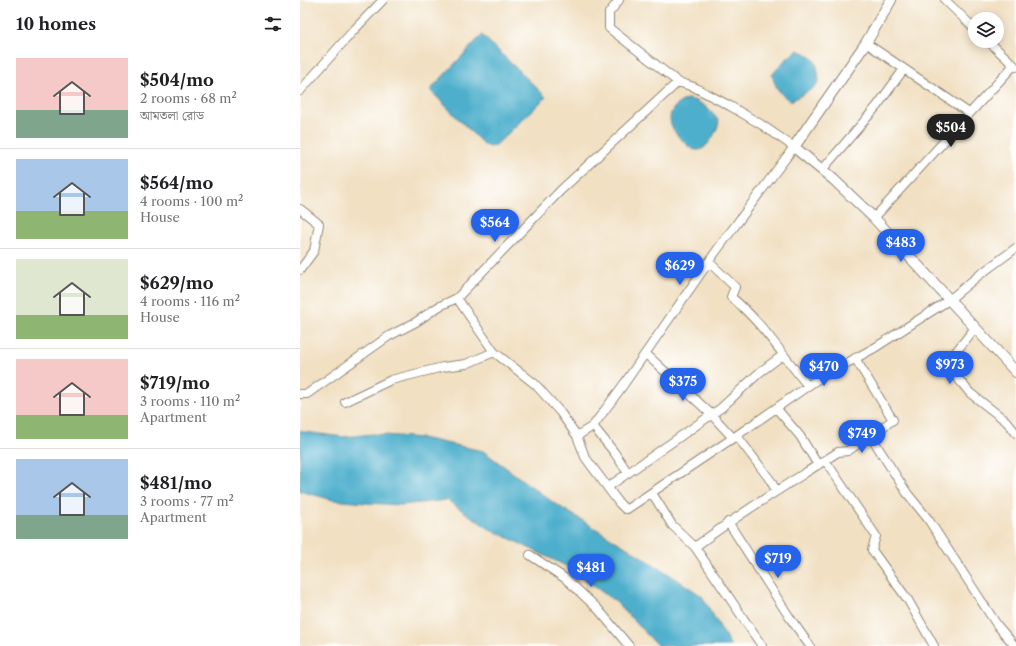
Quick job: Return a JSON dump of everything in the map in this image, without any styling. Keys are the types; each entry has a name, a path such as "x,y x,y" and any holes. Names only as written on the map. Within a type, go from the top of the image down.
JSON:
{"main road":[{"path":"891,0 866,42 794,146 874,218 1016,372"}],"street":[{"path":"300,91 348,36 383,0"},
{"path":"578,436 593,426 646,354 708,262 794,146 730,106 694,87 678,82 609,28 609,13 619,0"},
{"path":"945,0 968,22"},
{"path":"866,42 969,113"},
{"path":"874,218 969,113 1015,66 996,48"},
{"path":"822,170 877,106 904,69"},
{"path":"300,401 303,394 389,336 416,322 438,307 457,298 561,190 678,82"},
{"path":"300,209 319,224 314,250 300,270"},
{"path":"457,298 494,352 535,384 560,412 578,436 585,457 619,504 627,509 735,437 818,379 876,348 949,300 1016,248"},
{"path":"708,262 735,287 731,297 763,329 808,386"},
{"path":"975,328 946,364 970,393 1006,421 1016,433"},
{"path":"345,402 391,380 443,367 466,364 494,352"},
{"path":"646,354 735,437 771,481 776,492"},
{"path":"608,487 721,408 760,372 784,354"},
{"path":"695,547 728,522 821,462 838,452 848,451 893,420 855,358"},
{"path":"776,408 821,462 876,536 872,550 908,600 934,646"},
{"path":"593,426 614,452 628,473"},
{"path":"870,436 907,494 928,519 997,625 1014,646"},
{"path":"652,493 672,525 695,547 762,646"},
{"path":"728,522 790,618 810,646"},
{"path":"530,555 566,579 598,609 629,646"}],"water":[{"path":"482,35 546,97 496,145 490,147 484,145 430,90"},
{"path":"798,50 812,58 815,62 818,70 819,82 812,89 791,101 778,90 772,75 785,60"},
{"path":"687,99 701,104 713,114 719,122 708,144 697,150 688,146 678,136 671,124 670,119 674,108 679,103"},
{"path":"300,430 304,432 344,437 373,434 422,438 483,451 554,503 655,565 702,596 731,646 658,646 616,602 566,566 488,528 447,500 402,505 366,503 333,500 300,491"}]}
